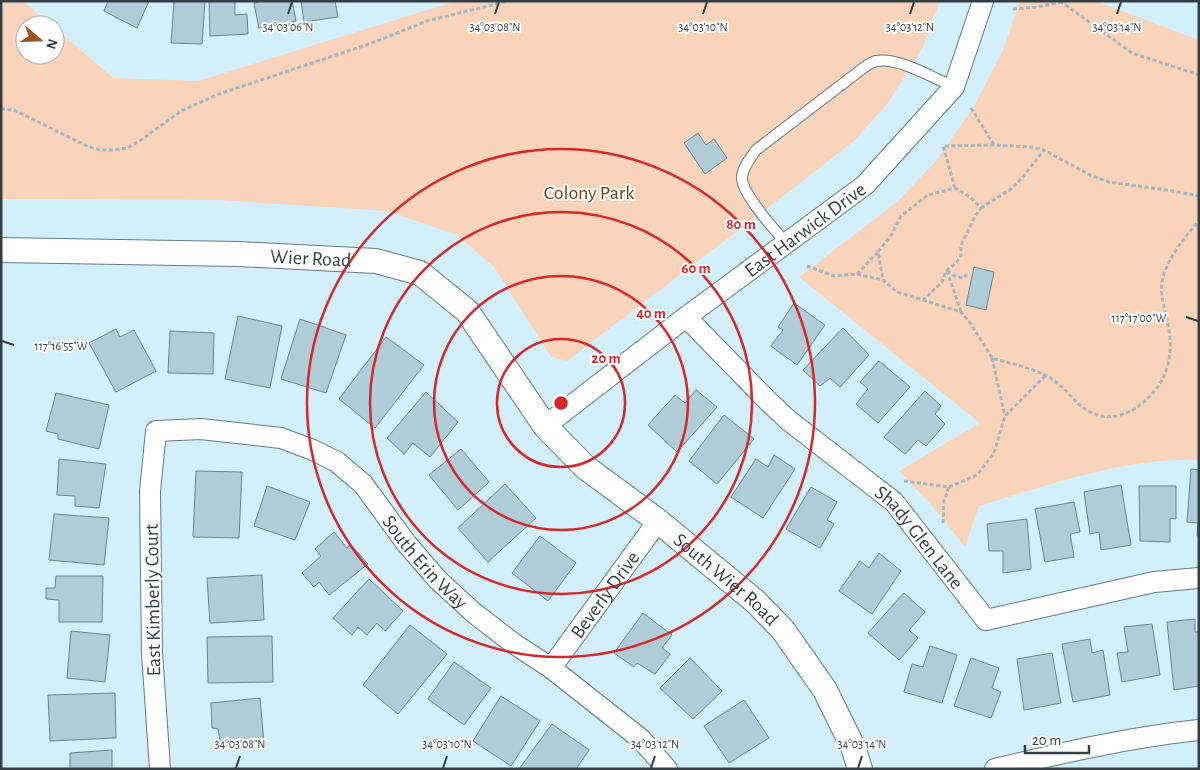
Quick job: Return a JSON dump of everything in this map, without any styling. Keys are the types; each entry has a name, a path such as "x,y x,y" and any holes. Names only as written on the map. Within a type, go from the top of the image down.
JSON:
{"street":[{"name":"East Harwick Drive","path":"545,426 686,317 865,185 954,87 983,1"},
{"name":"Wier Road","path":"1,250 248,254 376,261 420,273 467,311 545,426"},
{"name":"Shady Glen Lane","path":"686,317 766,400 788,420 894,502 986,620 1154,582 1199,578"},
{"name":"South Wier Road","path":"545,426 585,467 658,521 756,602 783,630 825,690 853,747 860,769"},
{"name":"South Erin Way","path":"156,431 201,429 281,438 313,450 337,462 363,484 406,543 438,580 474,613 513,643 551,668 641,739 667,769"},
{"name":"East Kimberly Court","path":"156,431 150,491 152,652 160,769"},
{"name":"Beverly Drive","path":"551,668 658,521"},
{"path":"995,769 1050,762 1163,734 1199,730"}],"lane":[{"path":"786,243 747,195 742,179 745,165 756,150 874,61 903,65 954,87"}],"path":[{"path":"1,109 14,110 100,150 127,148 142,140 182,111 219,94 372,43 427,21 508,1"},
{"path":"1013,9 1038,7 1061,2 1132,52 1199,74"},
{"path":"971,108 994,145"},
{"path":"981,208 970,197 955,188 943,146 994,145 1031,147 1044,150 1090,175 1109,182 1199,196"},
{"path":"923,300 942,282 946,271 961,256 961,245 981,208 1011,189 1044,150"},
{"path":"856,274 878,252 892,234 901,216 928,195 955,188"},
{"path":"992,358 1046,375 1057,382 1079,406 1102,416 1119,415 1136,408 1146,401 1159,386 1163,378 1172,348 1167,318 1162,303 1161,293 1164,276 1182,240 1199,221"},
{"path":"878,252 883,280"},
{"path":"806,266 834,276 856,274 883,280 903,295 961,312"},
{"path":"946,271 963,278 966,275 970,275"},
{"path":"946,271 961,312 971,324 992,358 1005,416"},
{"path":"904,481 949,487 977,476 994,453 1005,416 1046,375"},
{"path":"943,523 944,501 949,487"}],"green space":[{"name":"Colony Park","path":"4,1 23,1 39,15 15,15 15,65 65,65 65,37 113,78 198,81 456,1 940,1 922,49 888,103 855,140 567,361 551,357 494,267 457,235 387,211 221,200 1,199 1,30"},
{"path":"1020,1 1096,1 1199,40 1199,460 1171,460 1116,468 1060,481 979,506 965,547 935,509 899,471 980,423 799,277 897,202 936,161 975,105 1003,50"}],"building":[{"path":"108,1 149,1 137,28 104,11"},
{"path":"174,1 205,1 202,44 171,43"},
{"path":"209,1 235,1 235,15 247,14 248,34 210,36"},
{"path":"262,1 292,1 296,21 259,28 254,3"},
{"path":"301,1 335,1 338,17 304,22"},
{"path":"698,133 706,145 714,139 727,158 705,174 684,143"},
{"path":"974,267 994,272 986,310 966,305"},
{"path":"794,303 825,325 797,365 771,346 783,330 778,327"},
{"path":"238,316 282,326 270,388 225,379"},
{"path":"300,319 346,335 326,393 281,379"},
{"path":"843,328 869,355 840,387 830,378 820,386 803,370"},
{"path":"116,329 120,337 134,330 156,371 116,392 89,343"},
{"path":"170,331 214,333 213,374 168,373"},
{"path":"386,337 424,365 375,428 339,399"},
{"path":"879,361 910,387 878,423 856,404 868,389 860,382"},
{"path":"696,390 717,407 677,452 648,425 675,395 685,403"},
{"path":"925,391 941,406 935,414 945,424 926,446 918,440 905,454 884,437"},
{"path":"426,392 458,422 430,457 413,443 404,454 387,438"},
{"path":"56,393 109,405 99,449 58,439 58,434 46,431"},
{"path":"724,415 754,439 717,484 689,461"},
{"path":"461,449 489,482 458,510 429,475"},
{"path":"774,455 795,469 763,518 731,497 756,459 768,467"},
{"path":"59,459 106,464 99,508 75,506 75,496 57,495"},
{"path":"1191,469 1199,470 1199,536 1197,536 1198,523 1187,522"},
{"path":"196,471 242,472 239,538 193,537"},
{"path":"505,484 536,518 488,562 458,528"},
{"path":"1121,485 1131,545 1101,550 1099,532 1090,534 1084,492"},
{"path":"267,486 310,502 295,540 254,526"},
{"path":"1139,486 1176,486 1176,519 1170,518 1170,542 1140,541"},
{"path":"811,487 837,502 827,520 834,524 820,548 786,529"},
{"path":"1074,502 1080,532 1070,534 1074,557 1045,562 1035,509"},
{"path":"54,514 109,518 104,565 49,560"},
{"path":"1027,519 1031,569 1003,573 1003,551 989,551 987,524"},
{"path":"334,532 347,548 351,545 368,564 329,595 319,582 314,587 302,573 321,556 315,549"},
{"path":"540,536 576,563 548,601 512,573"},
{"path":"879,553 901,571 872,614 839,591 860,561 869,568"},
{"path":"262,575 264,620 210,623 207,578"},
{"path":"56,576 103,576 102,622 59,622 59,600 46,599 46,588 55,588"},
{"path":"369,579 403,611 385,631 377,623 367,635 358,627 352,635 333,618"},
{"path":"904,593 925,612 909,630 918,638 899,660 868,633"},
{"path":"643,613 672,635 662,648 670,654 655,674 637,663 634,667 614,653"},
{"path":"1195,619 1195,632 1199,632 1199,686 1174,690 1167,622"},
{"path":"1152,624 1160,675 1122,682 1117,653 1128,652 1124,627"},
{"path":"410,625 447,654 398,714 363,685"},
{"path":"71,631 110,635 105,682 67,678"},
{"path":"272,636 273,682 208,683 207,637"},
{"path":"1090,639 1092,653 1103,650 1110,695 1073,702 1062,644"},
{"path":"930,646 957,655 942,703 904,692 912,664 923,667"},
{"path":"1052,653 1061,703 1024,710 1017,659"},
{"path":"690,658 722,691 693,719 660,688"},
{"path":"971,658 999,668 992,688 1001,692 991,718 954,706"},
{"path":"454,662 491,688 464,725 428,699"},
{"path":"115,693 116,738 50,741 48,695"},
{"path":"501,696 540,721 511,766 473,741"},
{"path":"260,698 264,743 221,746 218,729 212,728 211,703"},
{"path":"744,700 769,738 729,763 704,726"},
{"path":"552,724 589,750 576,769 519,769"},
{"path":"112,750 112,769 70,769 70,753"}]}
